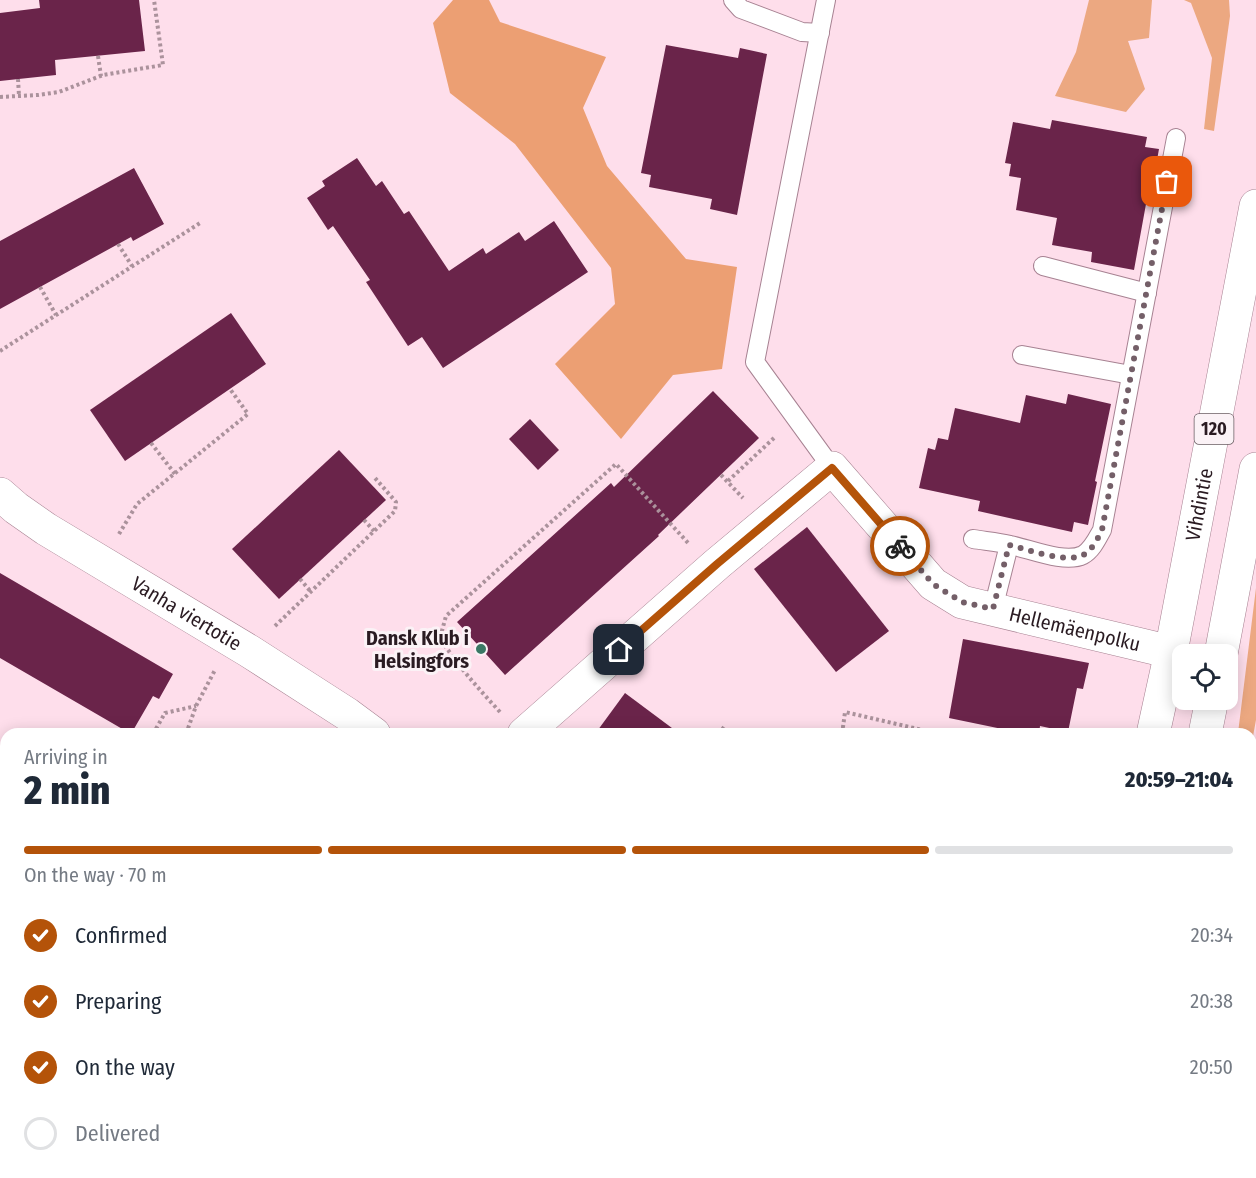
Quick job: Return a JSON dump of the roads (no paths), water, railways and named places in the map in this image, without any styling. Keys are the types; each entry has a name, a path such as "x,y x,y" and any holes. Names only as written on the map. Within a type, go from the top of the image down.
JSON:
{"street":[{"name":"Vihdintie","path":"1154,728 1171,652 1256,206"},
{"name":"Hellemäenpolku","path":"832,468 933,584 962,602 1171,652"},
{"path":"515,726 712,568 832,468"},
{"path":"1223,644 1256,469"},
{"name":"Vanha viertotie","path":"0,494 46,529 240,646 366,728"},
{"path":"1206,728 1210,710"}],"lane":[{"path":"733,0 741,9 802,32 820,33"},
{"path":"826,0 755,362 832,468"},
{"path":"973,539 1063,558 1075,558 1086,554 1102,530 1176,138"},
{"path":"1043,266 1147,293"},
{"path":"1022,355 1131,375"},
{"path":"993,609 1009,545"}],"place":[{"name":"Dansk Klub i Helsingfors","path":"481,649"}]}
